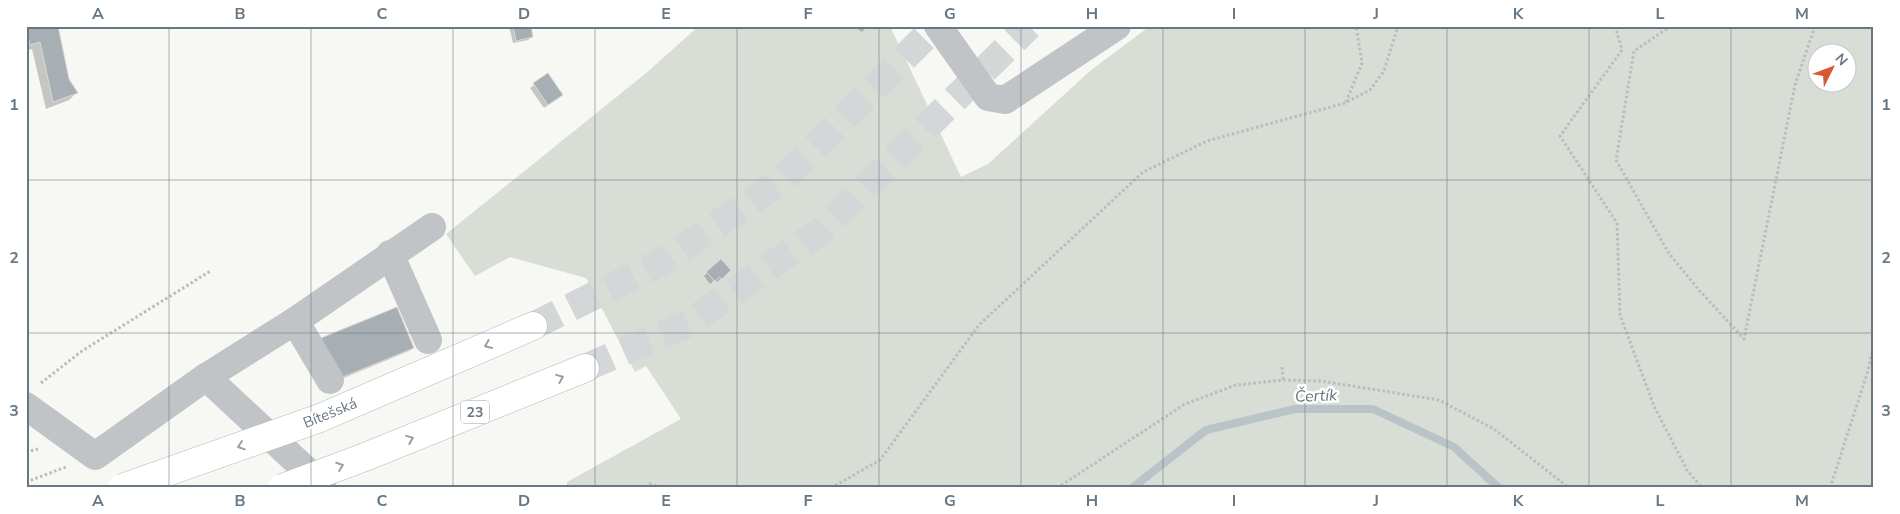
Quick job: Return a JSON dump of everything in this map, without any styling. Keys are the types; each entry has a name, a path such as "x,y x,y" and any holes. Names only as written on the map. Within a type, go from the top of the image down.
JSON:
{"highway":[{"name":"Bítešská","path":"122,488 320,418 533,326"},
{"name":"23","path":"282,488 365,457 585,368"}],"street":[{"path":"938,26 988,97 1005,100 1024,90 1117,26"},
{"path":"30,397 95,456 206,377 295,321 432,227"},
{"path":"390,254 428,340"},
{"path":"295,321 330,380"},
{"path":"206,377 322,485"}],"path":[{"path":"1345,103 1362,62 1356,26"},
{"path":"831,488 880,460 979,325 1143,172 1207,141 1345,103 1370,90 1384,71 1398,26"},
{"path":"1615,26 1622,50 1560,136 1617,223 1620,316 1654,406 1687,470 1702,488"},
{"path":"1671,26 1634,51 1616,160 1668,252 1698,289 1744,339 1795,85 1816,26"},
{"path":"30,397 82,351 212,270"},
{"path":"1830,488 1867,374 1874,345"},
{"path":"1282,367 1283,380"},
{"path":"1057,488 1185,404 1236,385 1283,380 1321,382 1439,400 1494,429 1569,488"},
{"path":"26,482 95,456"},
{"path":"646,488 650,484 663,488"}],"shaded area":[{"path":"699,26 890,26 961,177 988,164 1090,71 1150,26 1874,26 1874,488 567,488 567,482 681,419 646,366 635,372 586,278 510,257 475,276 446,234 645,74"}],"building":[{"path":"26,26 58,26 69,79 78,93 53,102 40,42 30,45"},
{"path":"513,26 531,26 533,37 516,41"},
{"path":"548,73 563,95 548,105 533,83"},
{"path":"721,259 731,270 722,279 720,277 715,281 706,272"},
{"path":"397,307 414,348 338,379 321,338"}],"waterway":[{"name":"Čertík","path":"1132,488 1206,430 1295,409 1373,409 1454,447 1499,488"}],"tunnel":[{"path":"533,326 662,262 781,181 936,26"},
{"path":"585,368 689,323 822,230 1029,26"}]}
